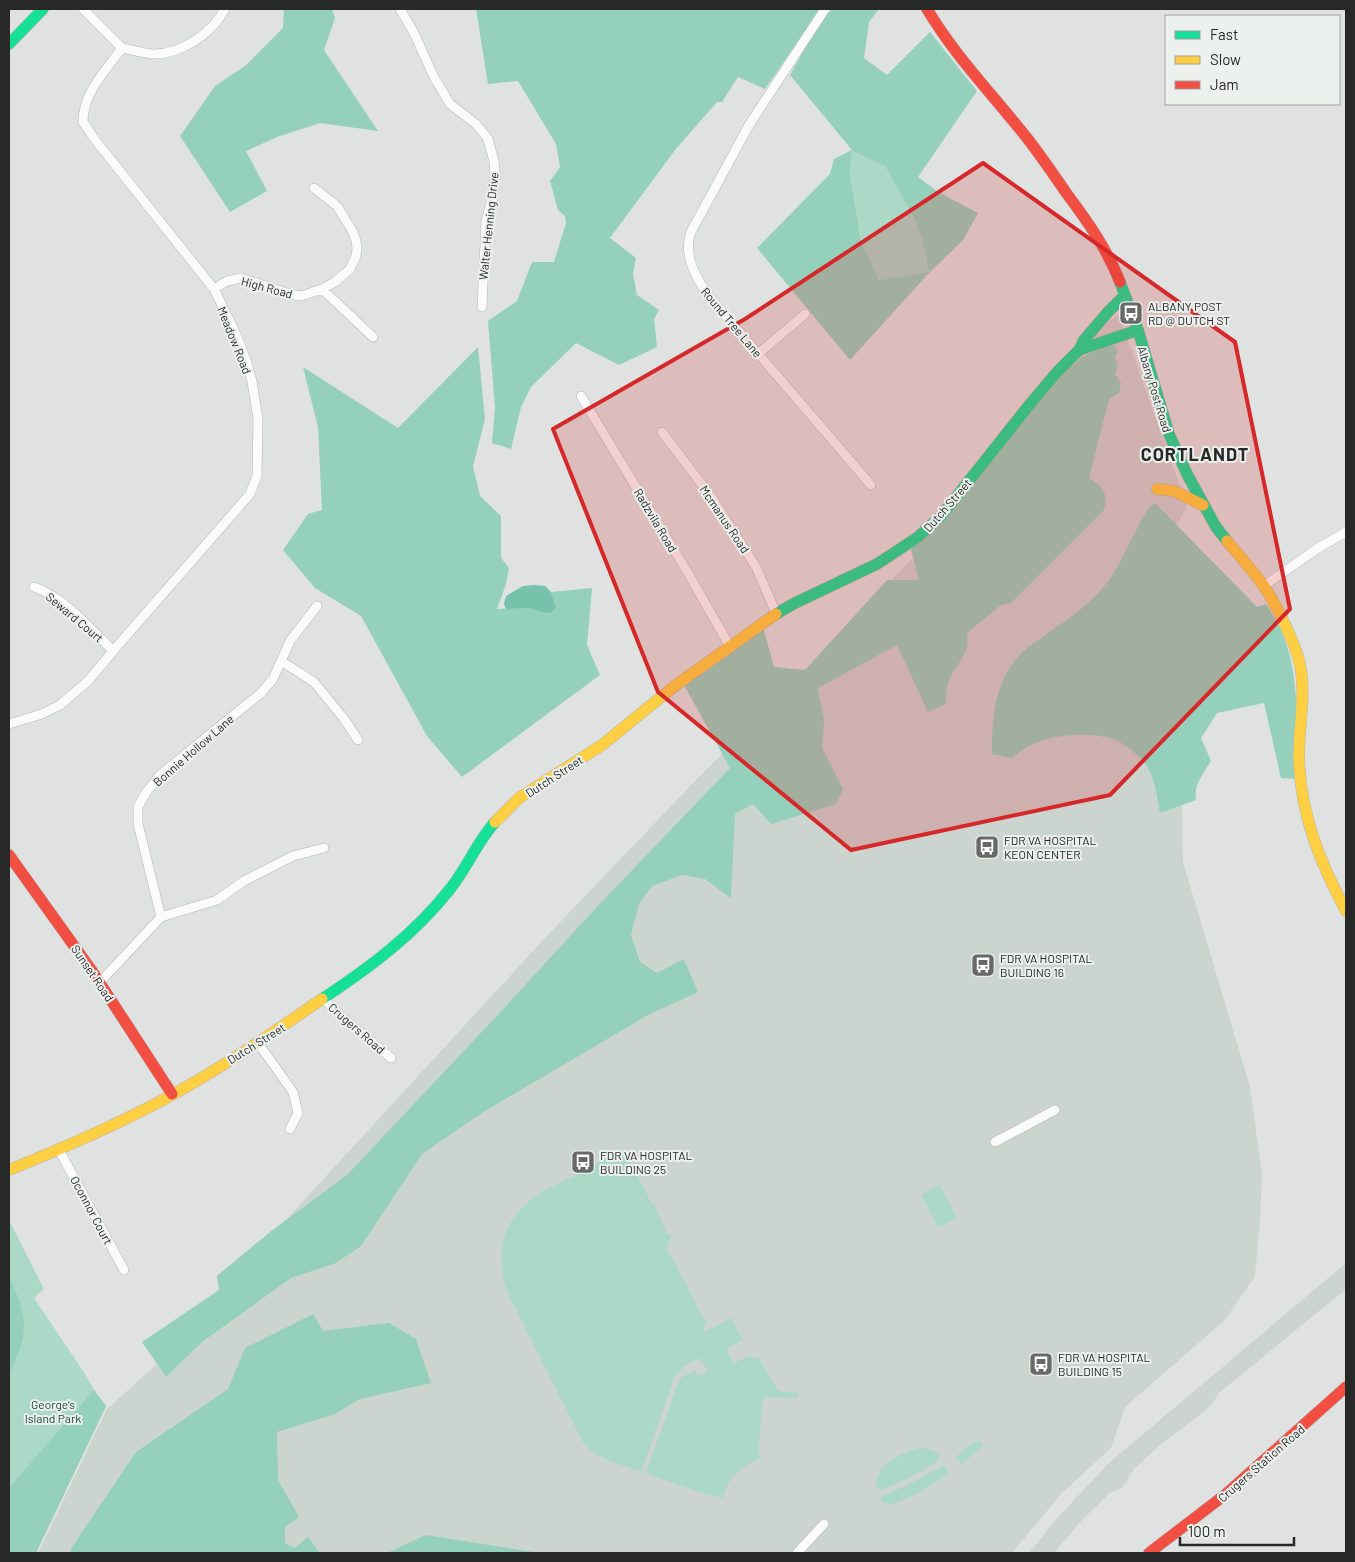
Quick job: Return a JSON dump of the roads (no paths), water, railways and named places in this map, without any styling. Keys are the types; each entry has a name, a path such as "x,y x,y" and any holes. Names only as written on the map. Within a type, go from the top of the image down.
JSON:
{"street":[{"path":"9,44 43,9"},
{"path":"83,9 122,48 154,54 182,48 204,35 225,9"},
{"name":"Walter Henning Drive","path":"400,9 414,33 434,77 450,104 476,124 488,139 494,161 495,175 493,195 486,222 482,307"},
{"name":"Round Tree Lane","path":"825,9 749,125 691,232 688,251 694,273 707,294 871,485"},
{"name":"Albany Post Road","path":"927,9 940,31 1014,120 1092,226 1107,253 1138,330 1169,434 1186,474 1216,527 1264,586 1288,632 1298,658 1302,681 1299,760 1304,803 1310,831 1331,882 1346,911"},
{"name":"Meadow Road","path":"9,724 42,714 60,705 88,681 250,494 257,476 258,419 252,381 246,360 214,289 83,122 84,104 94,84 122,48"},
{"name":"High Road","path":"214,289 228,281 241,278 302,296 335,282 350,269 356,256 356,241 336,206 314,188"},
{"path":"322,289 373,337"},
{"name":"Dutch Street","path":"9,1170 59,1150 172,1094 258,1043 324,999 397,944 424,920 451,888 488,830 508,808 534,788 602,745 728,645 776,613 877,564 918,537 941,516 1030,404 1079,350 1084,340 1125,296"},
{"path":"758,354 805,314"},
{"path":"1079,350 1138,330"},
{"name":"Radzvila Road","path":"581,396 688,573 728,645"},
{"name":"Mcmanus Road","path":"662,432 722,514 756,567 776,613"},
{"path":"1157,489 1174,492 1203,505"},
{"path":"1264,586 1318,548 1346,532"},
{"name":"Seward Court","path":"34,587 47,592 84,622 113,651"},
{"name":"Bonnie Hollow Lane","path":"161,917 138,824 138,808 145,794 160,775 261,693 273,679 290,641 317,606"},
{"path":"282,662 314,682 345,720 358,740"},
{"path":"100,982 161,917 217,900 244,881 293,856 324,848"},
{"name":"Sunset Road","path":"9,855 100,982 172,1094"},
{"name":"Crugers Road","path":"324,999 337,1013 391,1058"},
{"path":"258,1043 293,1092 298,1113 290,1129"},
{"path":"995,1142 1055,1110"},
{"name":"Oconnor Court","path":"59,1150 124,1270"},
{"name":"Crugers Station Road","path":"1149,1553 1197,1518 1257,1468 1346,1387"},
{"path":"797,1553 824,1524"}],"railway":[{"path":"1034,1553 1070,1507 1112,1466 1346,1268"},
{"path":"1045,1553 1076,1515 1110,1479 1204,1396 1346,1280"}],"place":[{"name":"ALBANY POST RD @ DUTCH ST","path":"1131,313"},
{"name":"FDR VA HOSPITAL KEON CENTER","path":"987,847"},
{"name":"FDR VA HOSPITAL BUILDING 16","path":"983,965"},
{"name":"FDR VA HOSPITAL BUILDING 25","path":"583,1162"},
{"name":"FDR VA HOSPITAL BUILDING 15","path":"1041,1364"}],"district":[{"name":"CORTLANDT","path":"1195,454"}],"park label":[{"name":"George's Island Park","path":"53,1411"}]}
